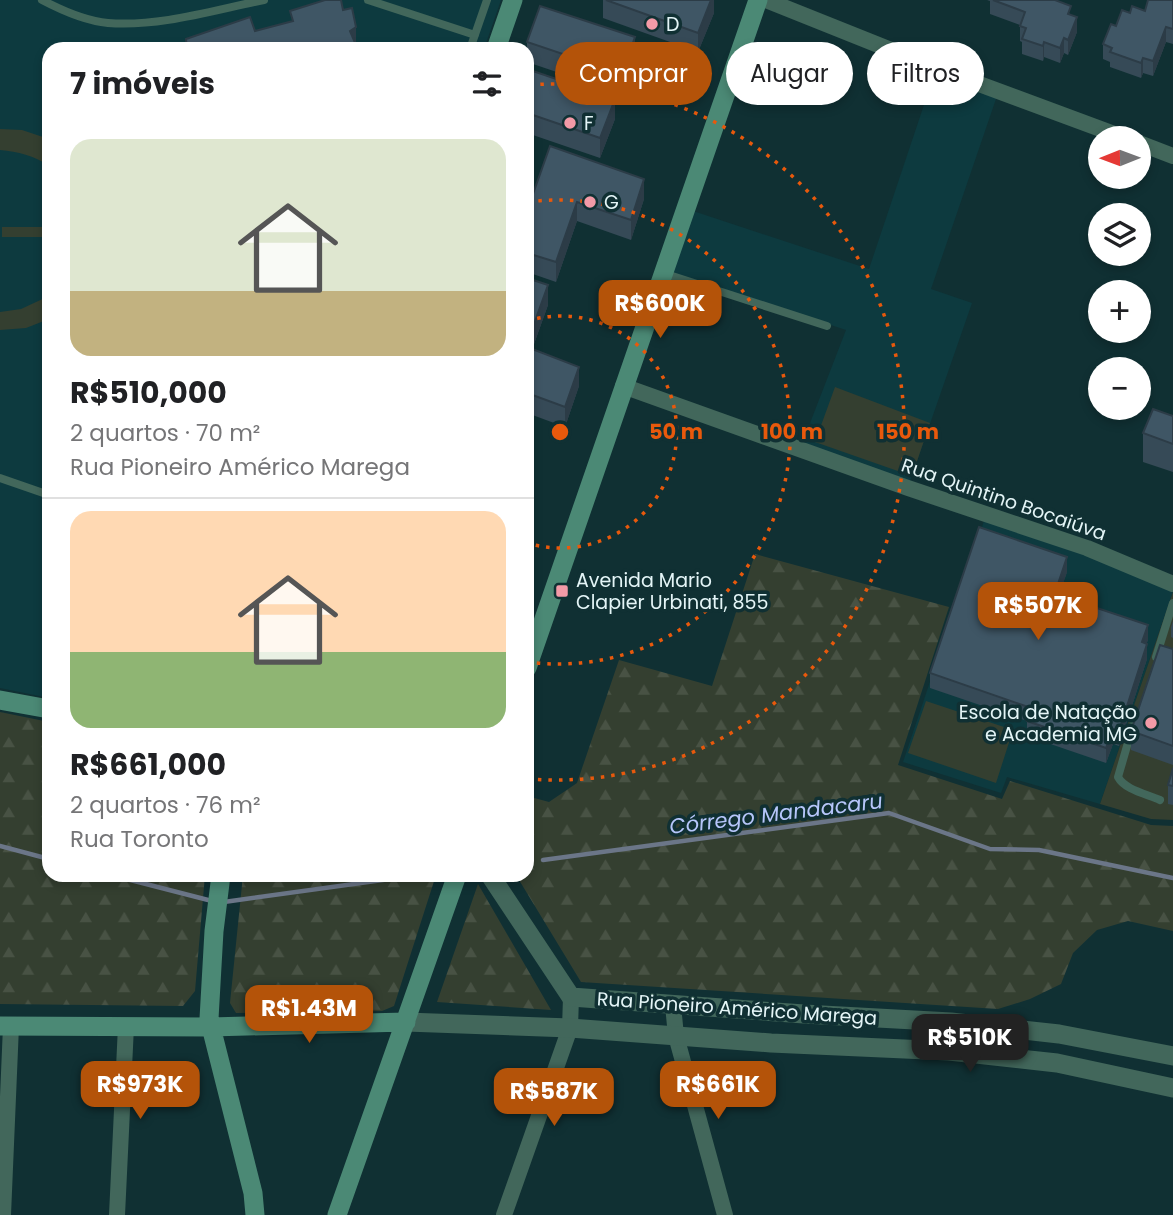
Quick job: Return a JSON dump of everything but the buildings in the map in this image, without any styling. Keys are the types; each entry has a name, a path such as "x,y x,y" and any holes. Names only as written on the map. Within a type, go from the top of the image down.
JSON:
{"main road":[{"path":"498,42 513,0"},
{"path":"534,647 758,0"},
{"path":"0,700 42,708"},
{"path":"220,882 214,931 210,1027 253,1193 255,1215"},
{"path":"337,1215 455,882"},
{"path":"6,1026 210,1027 406,1022"}],"street":[{"path":"766,0 936,68 1093,126"},
{"path":"1152,149 1173,156"},
{"name":"Rua Quintino Bocaiúva","path":"623,386 908,488 1087,548 1173,584"},
{"name":"Rua Pioneiro Américo Marega","path":"495,882 570,997 951,1022 1059,1034 1173,1056"},
{"path":"503,1215 570,1028 570,997"},
{"path":"673,1005 676,1036 725,1215"},
{"name":"Rua Pioneiro Américo Marega","path":"406,1022 570,1028 771,1043 949,1051 1057,1063 1173,1088"},
{"path":"3,1215 6,1026"},
{"path":"117,1215 126,1026"}],"lane":[{"path":"42,0 59,9 106,23 152,22 264,0"},
{"path":"368,0 475,35"},
{"path":"472,42 487,0"},
{"path":"662,273 827,326"},
{"path":"0,478 42,493"},
{"path":"1151,673 1161,656 1173,603"},
{"path":"1138,711 1121,759 1118,777 1128,787 1160,800"}],"shaded area":[{"path":"0,0 501,0 486,42 42,42 42,697 0,688"},
{"path":"984,91 997,96 931,289 972,303 908,487 800,449 846,330 663,270 684,208 869,269 924,105 984,105"},
{"path":"986,515 1173,579 1173,592 1100,804 1007,777 1001,793 903,762"}],"green space":[{"path":"0,129 22,130 42,137 42,162 0,150"},
{"path":"2,227 42,227 42,237 2,237"},
{"path":"42,299 42,322 26,328 0,330 0,312 21,309"},
{"path":"835,387 930,423 912,476 815,442"},
{"path":"755,554 949,607 898,765 1002,799 1010,781 1151,825 1173,826 1173,931 1128,921 1097,930 1073,953 1061,984 1030,999 998,1009 581,982 520,882 534,882 534,798 549,802 577,783 619,660 712,686"},
{"name":"Escola de Natação e Academia MG","path":"1173,592 1173,820 1151,819 1100,804"},
{"path":"926,701 1013,730 996,783 908,753"},
{"path":"0,712 42,721 42,882 204,882 195,991 183,1006 0,1004"},
{"path":"242,882 434,882 394,1006 382,1011 236,1013 230,1003"},
{"path":"478,884 551,1010 437,1002"}],"waterway":[{"name":"Córrego Mandacaru","path":"543,860 889,813 990,849 1039,850 1173,878"},
{"name":"Córrego Mandacaru","path":"0,846 42,857"},
{"name":"Córrego Mandacaru","path":"138,882 212,901"},
{"name":"Córrego Mandacaru","path":"224,902 368,882"}],"place":[{"name":"D","path":"652,24"},
{"name":"F","path":"570,123"},
{"name":"G","path":"590,202"},
{"name":"Avenida Mario Clapier Urbinati, 855","path":"562,591"},
{"name":"Escola de Natação e Academia MG","path":"1151,723"}]}
